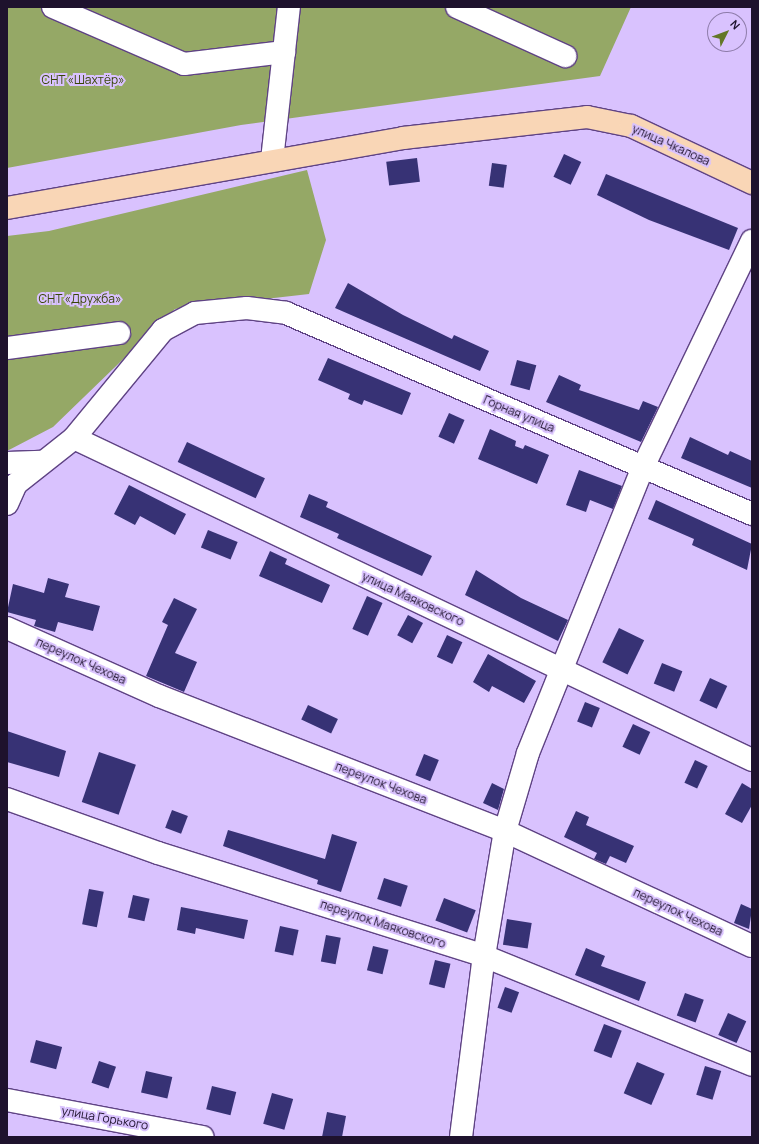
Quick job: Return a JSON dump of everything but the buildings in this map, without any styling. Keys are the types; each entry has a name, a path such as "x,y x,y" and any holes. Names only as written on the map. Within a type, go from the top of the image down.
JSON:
{"main road":[{"name":"улица Чкалова","path":"7,208 403,138 587,118 631,126 752,183"}],"street":[{"path":"53,7 184,64 284,52"},
{"path":"272,160 289,7"},
{"path":"457,7 565,56"},
{"path":"461,1137 484,956 505,831 528,753 560,668 643,467 752,241"},
{"name":"Горная улица","path":"7,504 16,484 74,438 163,330 195,313 247,308 286,313 752,514"},
{"path":"7,348 119,333"},
{"name":"улица Маяковского","path":"74,438 752,760"},
{"path":"7,463 42,462"},
{"name":"переулок Чехова","path":"7,628 160,696 505,831 752,946"},
{"name":"переулок Маяковского","path":"7,799 158,853 484,956 752,1065"},
{"name":"улица Горького","path":"7,1100 203,1137"}],"green space":[{"name":"СНТ «Шахтёр»","path":"7,7 631,7 600,76 241,125 7,168"},
{"name":"СНТ «Дружба»","path":"307,170 326,240 309,294 175,309 53,427 7,451 7,236 49,231"}]}
